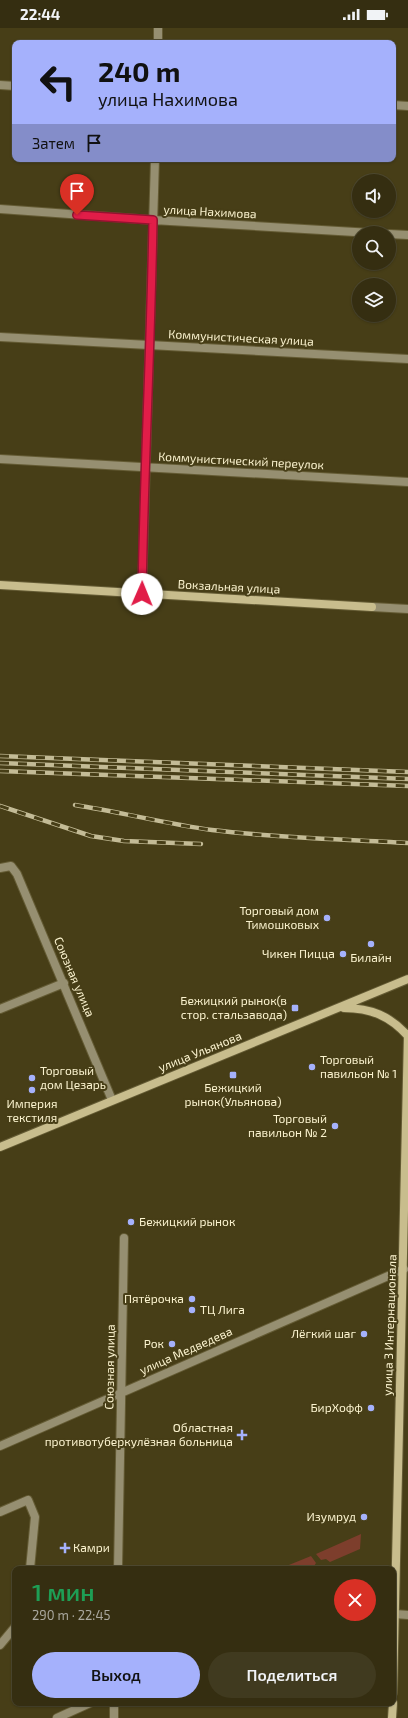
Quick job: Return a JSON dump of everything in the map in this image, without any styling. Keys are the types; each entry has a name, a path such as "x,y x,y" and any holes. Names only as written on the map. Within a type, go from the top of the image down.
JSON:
{"main road":[{"name":"Вокзальная улица","path":"0,585 372,607"},
{"name":"улица Ульянова","path":"0,1147 408,979"},
{"name":"улица 3 Интернационала","path":"339,1008 357,1008 381,1014 399,1026 408,1035 404,1269 395,1566"},
{"path":"392,1718 393,1706"}],"street":[{"path":"158,28 158,40"},
{"path":"0,85 12,86"},
{"path":"396,105 408,106"},
{"path":"142,594 144,467 151,345 155,162"},
{"name":"улица Нахимова","path":"0,209 352,232"},
{"path":"396,234 408,235"},
{"name":"Коммунистическая улица","path":"0,337 408,359"},
{"name":"Коммунистический переулок","path":"0,459 408,482"},
{"name":"Вокзальная улица","path":"372,607 408,609"},
{"name":"Союзная улица","path":"0,868 11,866 17,874 64,982 112,1100"},
{"path":"0,1009 64,982"},
{"name":"Союзная улица","path":"118,1566 124,1238"},
{"name":"улица Медведева","path":"0,1446 404,1269"},
{"path":"0,1512 28,1500 35,1517 30,1566"},
{"path":"396,1614 408,1615"},
{"path":"0,1645 12,1631"},
{"path":"57,1718 83,1706"},
{"path":"114,1706 114,1718"}],"shaded area":[{"path":"361,1534 360,1549 330,1562 326,1559 321,1560 316,1554"},
{"path":"311,1556 316,1563 314,1566 286,1566"}],"railway":[{"path":"0,756 408,772"},
{"path":"0,763 408,779"},
{"path":"0,771 408,786"},
{"path":"75,805 178,825 236,833 408,843"},
{"path":"0,806 91,836 124,841 201,844"}],"place":[{"name":"Торговый дом Тимошковых","path":"327,918"},
{"name":"Билайн","path":"371,944"},
{"name":"Чикен Пицца","path":"343,954"},
{"name":"Бежицкий рынок(в стор. стальзавода)","path":"295,1008"},
{"name":"Торговый павильон № 1","path":"312,1067"},
{"name":"Бежицкий рынок(Ульянова)","path":"233,1075"},
{"name":"Торговый дом Цезарь","path":"32,1078"},
{"name":"Империя текстиля","path":"32,1090"},
{"name":"Торговый павильон № 2","path":"335,1126"},
{"name":"Бежицкий рынок","path":"131,1222"},
{"name":"Пятёрочка","path":"192,1299"},
{"name":"ТЦ Лига","path":"192,1310"},
{"name":"Лёгкий шаг","path":"364,1334"},
{"name":"Рок","path":"172,1344"},
{"name":"БирХофф","path":"371,1408"},
{"name":"Областная противотуберкулёзная больница","path":"242,1435"},
{"name":"Изумруд","path":"364,1517"},
{"name":"Камри","path":"65,1548"}],"route":[{"path":"77,215 153,220 151,345 144,467 142,594"}]}
